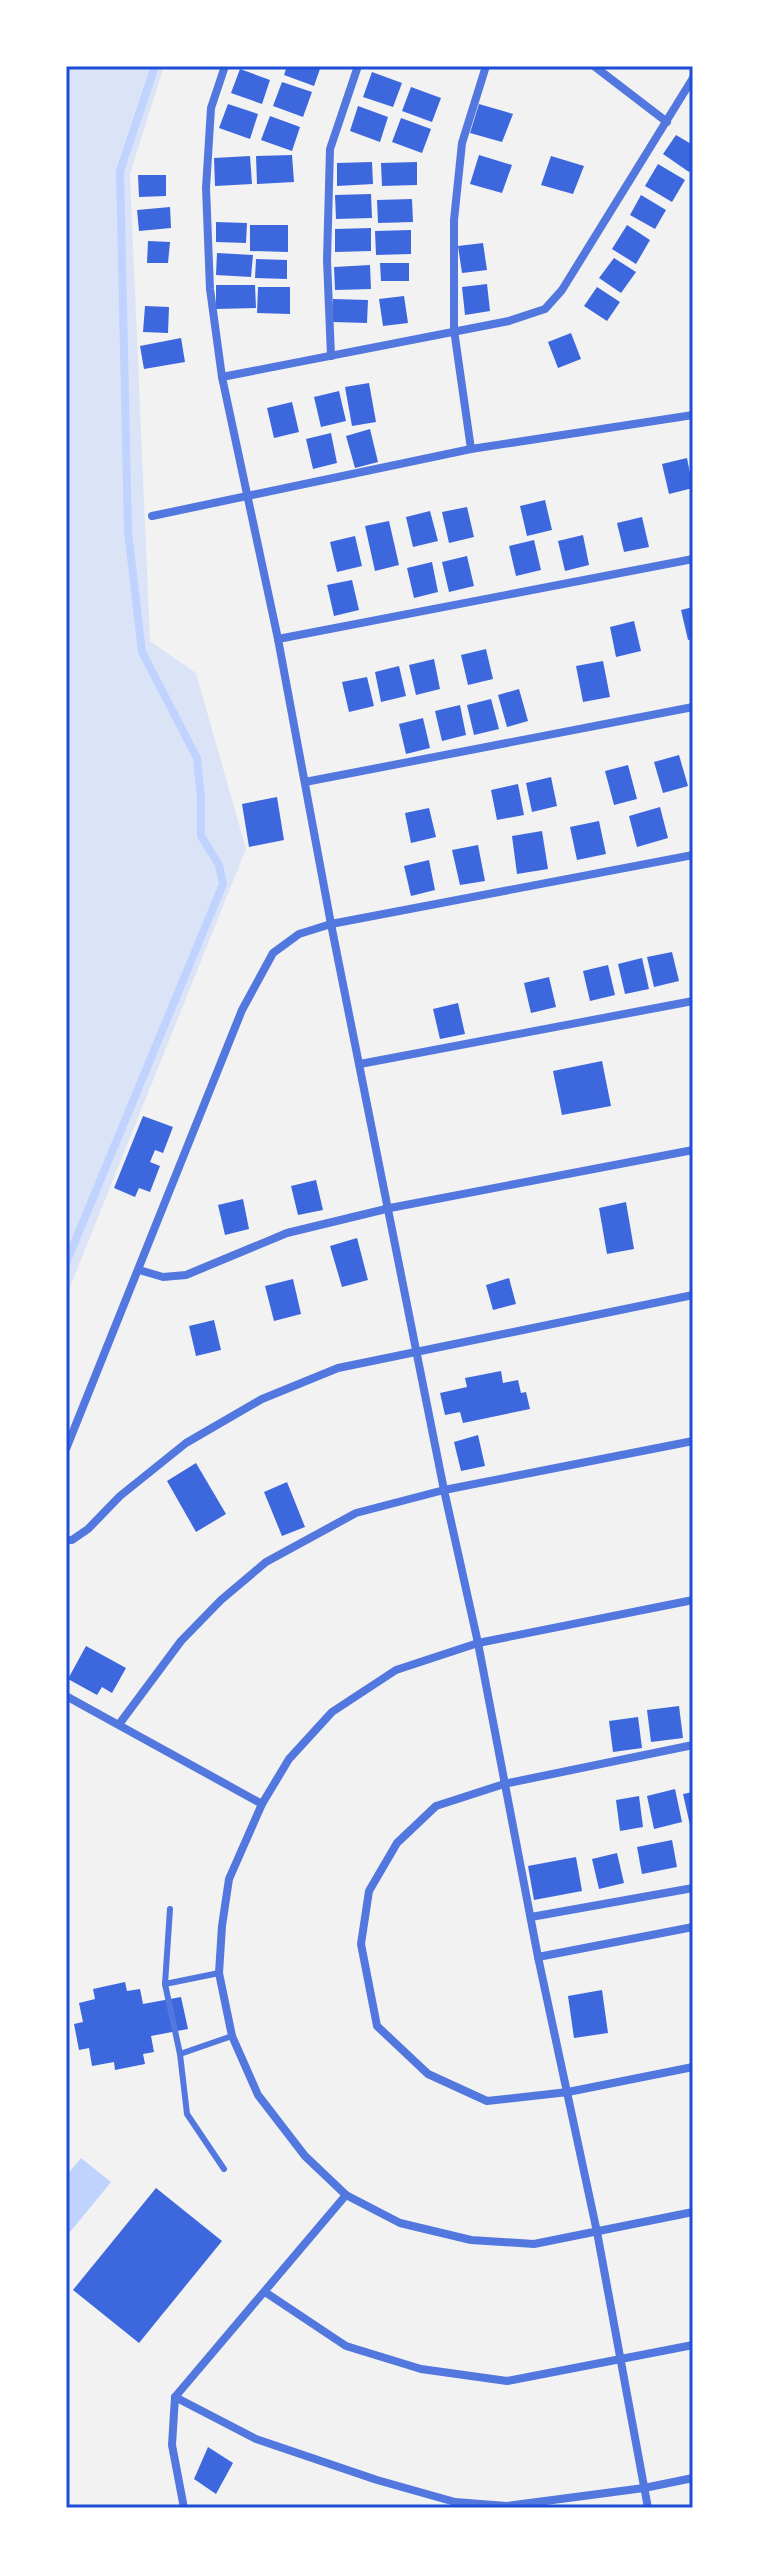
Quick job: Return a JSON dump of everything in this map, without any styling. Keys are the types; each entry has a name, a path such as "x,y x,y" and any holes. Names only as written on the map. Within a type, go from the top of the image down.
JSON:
{"street":[{"path":"225,66 211,108 206,188 210,289 222,377 278,639 331,924 444,1490 478,1643 538,1957 597,2232 648,2508"},
{"path":"331,356 327,260 330,149 358,66"},
{"path":"471,449 454,330 454,220 462,143 486,66"},
{"path":"594,66 667,122"},
{"path":"222,377 509,321 545,309 562,290 693,78"},
{"path":"152,516 471,449 693,415"},
{"path":"278,639 693,559"},
{"path":"305,782 693,707"},
{"path":"66,1449 213,1077 248,998 273,953 299,934 331,924 693,855"},
{"path":"360,1064 693,1001"},
{"path":"139,1270 163,1277 186,1275 287,1233 390,1208 693,1150"},
{"path":"66,1540 72,1540 88,1529 120,1496 186,1443 262,1399 338,1368 693,1295"},
{"path":"120,1723 181,1641 221,1600 266,1562 356,1513 444,1490 693,1441"},
{"path":"693,1600 478,1643 396,1670 332,1712 289,1759 262,1804 229,1879 219,1973 232,2036 258,2095 305,2156 346,2195 400,2223 471,2240 534,2244 693,2212"},
{"path":"66,1696 120,1723 262,1804"},
{"path":"693,1745 504,1784 436,1806 397,1843 369,1891 361,1944 377,2026 428,2074 487,2101 568,2092 693,2067"},
{"path":"531,1917 693,1888"},
{"path":"538,1957 693,1927"},
{"path":"184,2508 172,2445 175,2397 346,2195"},
{"path":"265,2292 346,2346 421,2369 507,2381 693,2345"},
{"path":"175,2397 256,2439 377,2480 455,2502 507,2506 644,2488 693,2478"}],"lane":[{"path":"170,1909 165,1984 180,2054 187,2114 224,2169"},
{"path":"165,1984 219,1973"},
{"path":"180,2054 232,2036"}],"shaded area":[{"path":"66,66 164,66 130,174 150,641 196,673 246,849 66,1297"}],"water":[{"path":"81,2158 111,2182 66,2237 66,2176"}],"building":[{"path":"287,66 321,66 314,86 284,75"},
{"path":"240,69 270,80 262,104 231,93"},
{"path":"372,72 402,83 393,107 363,97"},
{"path":"282,82 312,92 303,117 273,106"},
{"path":"411,87 441,98 432,122 402,111"},
{"path":"228,104 258,114 250,139 219,128"},
{"path":"479,104 513,114 502,142 470,133"},
{"path":"358,106 388,117 380,142 350,131"},
{"path":"270,116 300,127 292,151 261,140"},
{"path":"401,118 431,129 422,153 392,142"},
{"path":"676,135 693,145 693,166 689,172 663,154"},
{"path":"292,155 294,182 257,184 256,156"},
{"path":"479,155 512,165 502,193 470,184"},
{"path":"250,156 252,184 215,186 214,158"},
{"path":"551,156 584,166 573,194 541,185"},
{"path":"372,162 373,184 337,186 337,163"},
{"path":"417,162 417,185 382,186 381,163"},
{"path":"658,164 685,180 672,202 645,186"},
{"path":"138,175 166,175 166,196 139,197"},
{"path":"371,194 372,218 336,219 335,195"},
{"path":"641,195 666,210 655,229 630,215"},
{"path":"412,199 413,222 378,223 377,200"},
{"path":"170,207 171,228 139,231 137,210"},
{"path":"216,222 247,223 246,243 216,242"},
{"path":"250,225 288,225 288,252 250,251"},
{"path":"627,225 650,240 636,264 612,249"},
{"path":"371,228 371,251 335,252 335,229"},
{"path":"411,230 411,254 376,255 375,231"},
{"path":"148,241 170,242 168,263 147,263"},
{"path":"483,243 487,270 462,273 458,246"},
{"path":"217,253 253,255 251,277 216,275"},
{"path":"614,258 636,272 621,293 599,278"},
{"path":"256,259 287,260 287,279 255,278"},
{"path":"380,263 409,263 409,281 381,281"},
{"path":"370,265 371,289 335,290 334,267"},
{"path":"487,284 490,311 465,315 462,287"},
{"path":"216,285 255,285 256,308 216,309"},
{"path":"258,287 290,287 290,314 257,313"},
{"path":"597,287 620,302 607,321 584,306"},
{"path":"404,296 408,323 383,326 379,299"},
{"path":"333,299 368,300 367,323 332,322"},
{"path":"145,306 169,307 168,333 143,332"},
{"path":"571,333 581,359 558,368 548,342"},
{"path":"181,338 185,362 144,369 140,346"},
{"path":"369,383 376,422 352,426 345,387"},
{"path":"339,391 346,421 321,427 314,397"},
{"path":"292,402 299,432 274,438 267,408"},
{"path":"370,429 378,462 355,468 346,436"},
{"path":"331,433 337,463 313,469 306,439"},
{"path":"687,458 693,488 669,494 662,464"},
{"path":"545,500 552,530 527,536 520,506"},
{"path":"467,507 474,537 449,543 442,512"},
{"path":"430,511 438,541 413,547 406,517"},
{"path":"642,517 649,547 624,552 617,523"},
{"path":"389,521 399,565 375,571 365,526"},
{"path":"583,535 589,565 565,571 558,541"},
{"path":"355,536 362,566 337,572 330,542"},
{"path":"534,540 541,570 516,576 509,546"},
{"path":"467,556 474,586 449,592 442,562"},
{"path":"432,562 438,592 414,598 407,568"},
{"path":"352,580 359,610 334,616 327,585"},
{"path":"693,607 693,639 688,640 681,610"},
{"path":"634,621 641,651 616,657 610,627"},
{"path":"486,649 493,679 468,685 461,655"},
{"path":"434,659 440,689 416,695 409,665"},
{"path":"603,661 610,697 583,702 576,666"},
{"path":"399,666 406,696 381,702 375,672"},
{"path":"367,677 374,706 349,712 342,682"},
{"path":"519,689 528,721 507,727 498,695"},
{"path":"491,699 499,729 474,735 467,705"},
{"path":"460,705 466,735 442,741 435,711"},
{"path":"423,718 430,748 406,754 399,724"},
{"path":"679,755 688,786 663,793 654,762"},
{"path":"628,765 637,799 614,805 605,771"},
{"path":"551,777 557,806 532,812 526,783"},
{"path":"518,784 524,815 497,820 491,790"},
{"path":"277,797 284,840 249,847 242,804"},
{"path":"660,807 668,838 637,847 629,816"},
{"path":"429,808 436,837 411,843 405,813"},
{"path":"599,821 606,854 577,860 570,827"},
{"path":"542,831 548,869 517,874 512,836"},
{"path":"478,845 485,881 460,885 452,850"},
{"path":"429,860 435,890 411,896 404,866"},
{"path":"672,952 679,981 654,987 647,957"},
{"path":"642,958 649,989 625,994 618,964"},
{"path":"608,965 615,995 590,1001 583,971"},
{"path":"549,977 556,1007 531,1013 524,983"},
{"path":"458,1003 465,1034 440,1039 433,1009"},
{"path":"602,1061 611,1106 562,1115 553,1071"},
{"path":"143,1116 173,1127 163,1153 155,1150 150,1162 160,1166 150,1192 139,1188 135,1197 114,1188"},
{"path":"316,1180 323,1210 298,1215 291,1186"},
{"path":"243,1199 249,1229 225,1235 218,1205"},
{"path":"626,1202 634,1249 607,1254 599,1208"},
{"path":"357,1238 368,1280 342,1287 330,1246"},
{"path":"509,1278 516,1304 493,1310 486,1285"},
{"path":"293,1279 301,1314 274,1321 265,1286"},
{"path":"214,1320 221,1350 196,1356 189,1326"},
{"path":"501,1371 503,1383 518,1380 521,1393 526,1392 530,1409 463,1423 460,1412 445,1415 440,1393 467,1387 465,1378"},
{"path":"478,1435 485,1466 461,1471 454,1442"},
{"path":"196,1463 226,1514 196,1532 167,1481"},
{"path":"287,1482 305,1527 282,1536 264,1492"},
{"path":"86,1646 126,1668 112,1693 102,1687 97,1695 68,1679"},
{"path":"679,1706 683,1738 651,1742 647,1710"},
{"path":"638,1717 642,1748 613,1752 609,1721"},
{"path":"675,1789 682,1822 654,1829 647,1796"},
{"path":"693,1792 693,1833 692,1834 683,1794"},
{"path":"639,1796 643,1827 620,1831 616,1800"},
{"path":"672,1840 677,1867 642,1874 637,1847"},
{"path":"617,1853 624,1883 599,1889 592,1859"},
{"path":"576,1857 582,1891 534,1900 528,1866"},
{"path":"125,1982 127,1991 140,1989 143,2004 181,1997 188,2029 151,2036 154,2052 143,2054 145,2064 115,2070 114,2062 92,2066 89,2048 79,2050 74,2024 83,2022 79,2003 95,1999 93,1989"},
{"path":"602,1990 608,2033 574,2038 568,1996"},
{"path":"156,2188 222,2241 139,2343 73,2290"},
{"path":"208,2447 233,2463 216,2494 194,2479"}],"waterway":[{"path":"66,1263 223,884 219,865 201,836 197,758 142,652 128,532 120,171 155,66"}]}
